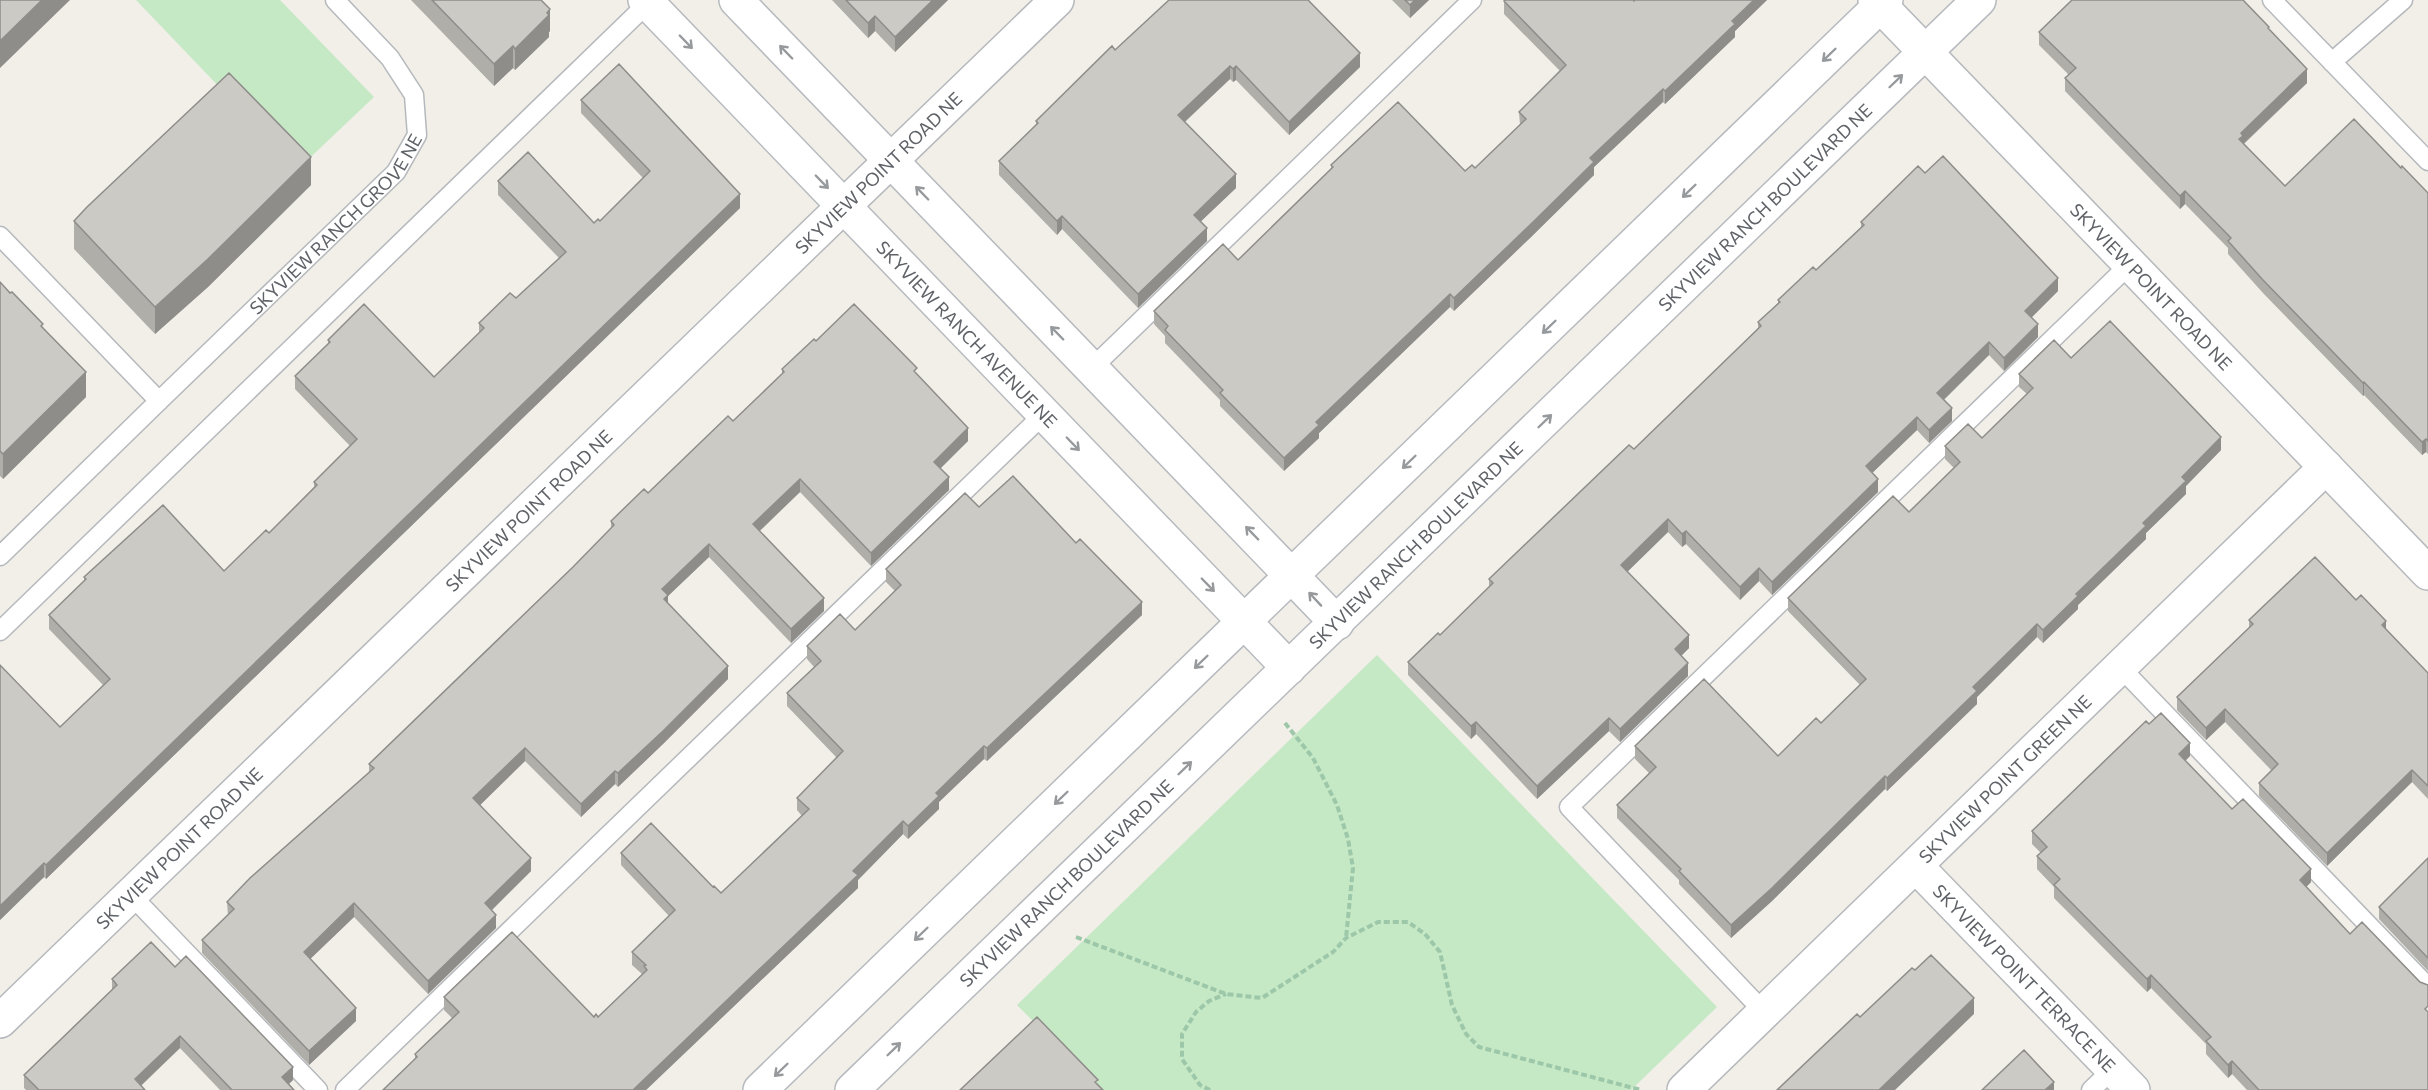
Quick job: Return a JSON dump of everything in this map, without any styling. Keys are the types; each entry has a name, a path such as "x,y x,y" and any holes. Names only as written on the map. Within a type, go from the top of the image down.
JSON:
{"street":[{"path":"736,0 1337,623"},
{"name":"SKYVIEW POINT ROAD NE","path":"0,1021 1057,0"},
{"name":"SKYVIEW RANCH BOULEVARD NE","path":"852,1090 1979,0"},
{"name":"SKYVIEW RANCH AVENUE NE","path":"647,2 1288,668"},
{"path":"760,1090 1880,2"},
{"name":"SKYVIEW POINT ROAD NE","path":"1880,2 2129,265 2428,573"},
{"name":"SKYVIEW POINT GREEN NE","path":"1684,1090 2326,467"},
{"name":"SKYVIEW POINT TERRACE NE","path":"1917,866 2112,1083"}],"lane":[{"name":"SKYVIEW RANCH GROVE NE","path":"2,549 396,172 417,135 414,95 390,58 334,0"},
{"path":"1092,368 1472,0"},
{"path":"2272,0 2428,161"},
{"path":"2332,62 2403,0"},
{"path":"0,631 647,2"},
{"path":"0,236 159,401"},
{"path":"1764,1012 1569,807 2129,265"},
{"path":"345,1090 1044,414"},
{"path":"2120,667 2428,987"},
{"path":"131,896 318,1090"}],"path":[{"path":"1279,716 1313,758 1337,805 1348,839 1353,868 1346,938"},
{"path":"1076,937 1226,994 1262,998 1333,952 1346,938 1378,922 1407,922 1425,934 1440,952 1452,1005 1466,1034 1479,1047 1641,1090"},
{"path":"1210,1090 1200,1085 1182,1059 1182,1034 1196,1012 1209,1001 1226,994"}],"green space":[{"path":"136,0 280,0 374,97 298,169"},
{"path":"1377,655 1717,1007 1631,1090 1101,1090 1017,1005"}],"building":[{"path":"0,0 42,0 0,41"},
{"path":"432,0 541,0 550,9 547,13 549,15 515,49 513,46 494,64"},
{"path":"846,0 933,0 895,37 875,16 868,23"},
{"path":"1169,0 1308,0 1360,53 1289,122 1236,66 1233,69 1230,66 1178,115 1236,174 1194,215 1207,228 1138,294 1062,216 1057,221 999,161 1112,46 1115,50"},
{"path":"1405,0 1415,0 1410,5"},
{"path":"1505,0 1754,0 1732,21 1735,24 1590,158 1594,162 1530,225 1454,298 1450,294 1316,422 1319,425 1284,458 1220,393 1223,390 1165,330 1168,326 1154,311 1223,244 1238,260 1333,167 1331,165 1398,102 1465,171 1472,165 1475,168 1526,119 1519,112 1566,65"},
{"path":"2072,0 2243,0 2307,69 2241,133 2243,136 2239,139 2285,186 2354,119 2428,193 2428,441 2426,439 2422,442 2363,383 2263,280 2228,241 2231,238 2185,191 2180,196 2065,78 2076,68 2039,32"},
{"path":"619,64 740,194 46,865 44,863 0,906 0,665 60,727 110,679 49,615 86,579 84,577 163,505 224,571 266,530 269,533 317,485 314,482 357,439 295,376 364,304 434,377 484,328 479,323 510,293 516,298 566,252 498,181 528,152 594,223 598,219 600,221 650,171 581,100"},
{"path":"229,73 311,157 208,259 155,307 74,221"},
{"path":"1943,156 2058,278 2025,311 2038,324 2004,358 1989,342 1937,393 1952,408 1929,430 1917,417 1866,466 1878,479 1772,582 1759,568 1740,587 1686,531 1682,534 1668,519 1621,565 1689,635 1675,649 1688,663 1620,729 1609,718 1537,786 1476,722 1471,726 1408,662 1438,633 1440,635 1493,583 1489,579 1629,445 1634,449 1761,326 1758,322 1780,302 1778,300 1813,267 1816,270 1864,225 1861,222 1918,166 1925,173"},
{"path":"0,282 43,324 41,326 86,372 3,454 0,451"},
{"path":"854,304 917,368 914,371 968,428 934,462 949,477 871,553 800,479 753,524 824,598 791,629 709,544 662,589 668,595 664,599 728,666 663,731 618,773 615,771 581,804 525,748 473,798 531,858 485,903 496,915 428,981 354,903 304,952 356,1008 309,1051 202,940 234,909 227,902 250,878 374,768 369,764 573,567 614,525 611,521 644,489 648,493 728,416 733,421 784,372 782,369 814,339 816,341"},
{"path":"2110,321 2221,437 2182,477 2186,481 2143,523 2146,526 2076,594 2078,596 2043,630 2037,624 1973,687 1977,691 1887,778 1885,776 1772,888 1731,925 1679,871 1681,869 1617,805 1656,767 1635,746 1704,679 1778,756 1816,718 1821,723 1866,679 1788,598 1893,496 1909,512 1960,462 1945,446 1968,424 1982,438 2033,388 2019,374 2054,340 2071,358"},
{"path":"1013,476 1076,543 1080,539 1142,602 987,748 984,746 936,793 939,796 908,826 903,821 853,871 858,875 633,1090 383,1090 417,1057 415,1054 459,1012 444,997 512,932 594,1017 596,1014 598,1017 647,970 644,966 646,965 632,952 675,910 621,853 651,823 721,893 809,809 797,798 843,751 787,693 821,661 807,646 840,614 855,630 901,585 886,569 965,493 979,507"},
{"path":"2315,557 2356,600 2361,595 2386,621 2382,625 2428,673 2428,786 2412,770 2327,853 2259,783 2278,764 2225,709 2206,728 2177,697 2253,624 2249,620"},
{"path":"2161,713 2190,743 2179,754 2232,809 2243,799 2311,869 2300,880 2350,934 2362,922 2420,982 2428,985 2428,1006 2425,1009 2428,1012 2428,1090 2259,1090 2232,1061 2228,1065 2206,1041 2211,1037 2151,975 2147,979 2054,885 2060,879 2037,856 2047,847 2032,831 2146,721 2149,724"},
{"path":"2428,858 2428,958 2379,907"},
{"path":"151,942 175,967 186,956 293,1067 282,1077 294,1090 232,1090 180,1036 135,1079 145,1090 39,1090 24,1075 117,985 112,979"},
{"path":"1931,955 1974,998 1879,1090 1777,1090 1857,1014 1860,1017 1912,968 1915,970"},
{"path":"1037,1017 1098,1080 1095,1082 1103,1090 960,1090"},
{"path":"2024,1050 2054,1082 2045,1090 1982,1090"}]}
